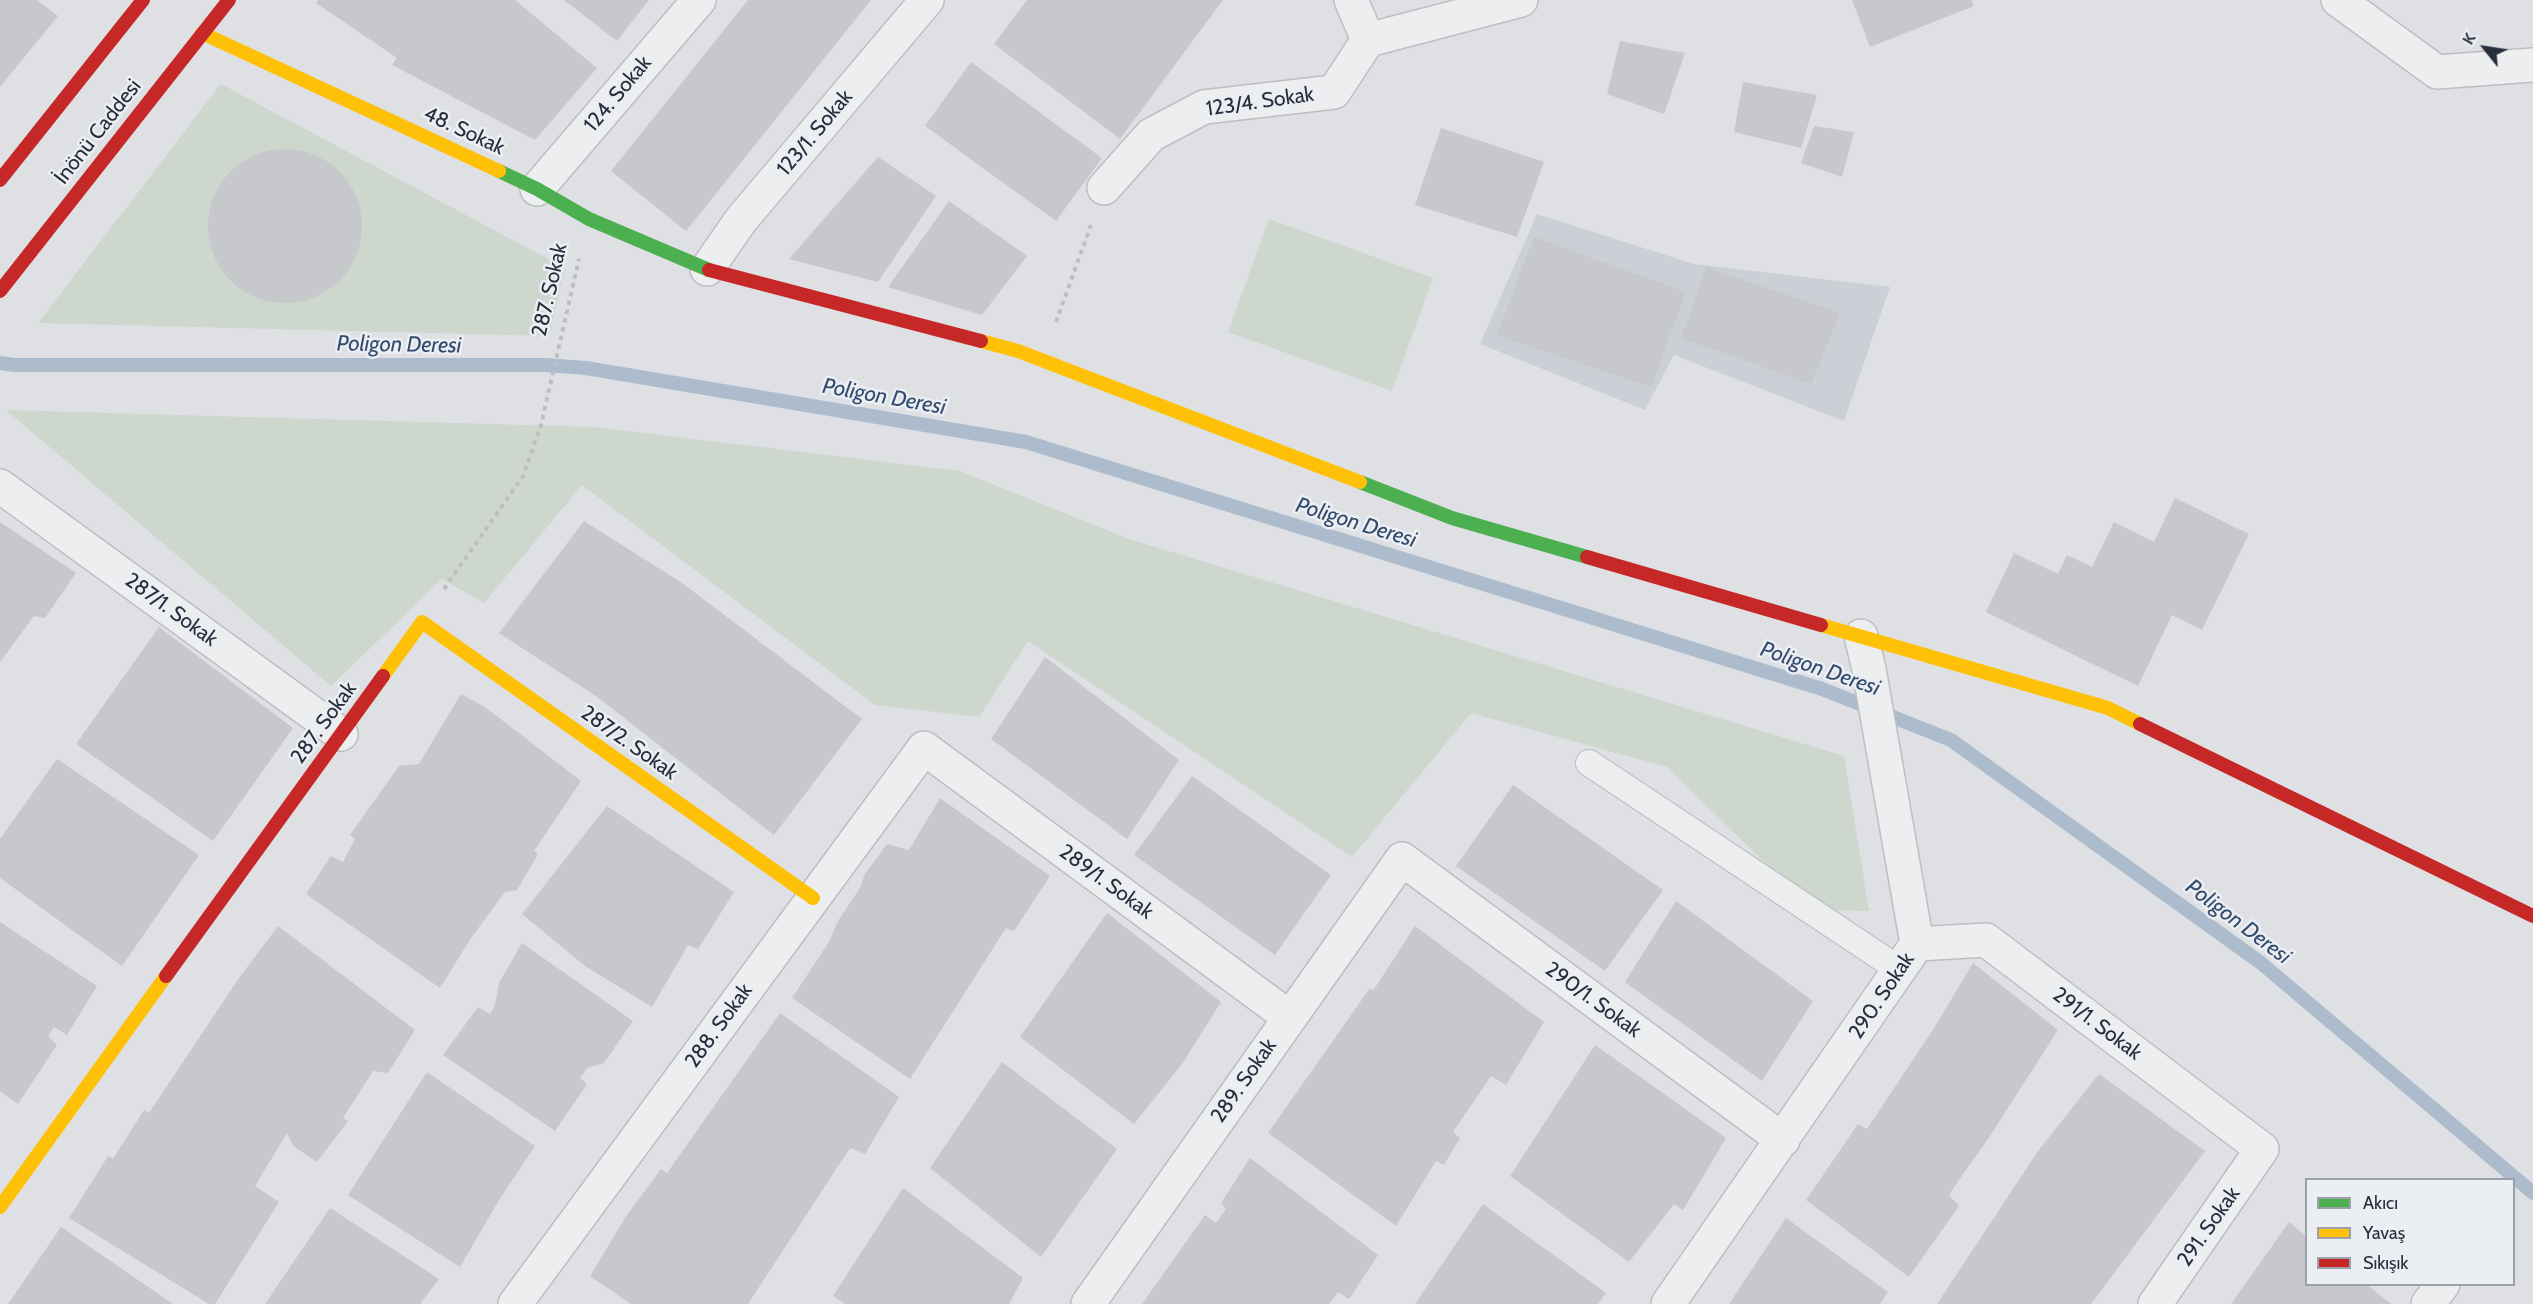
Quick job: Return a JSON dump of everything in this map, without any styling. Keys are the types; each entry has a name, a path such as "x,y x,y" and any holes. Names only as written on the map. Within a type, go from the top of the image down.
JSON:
{"street":[{"path":"0,180 143,0"},
{"name":"İnönü Caddesi","path":"0,291 229,0"},
{"name":"124. Sokak","path":"537,189 699,0"},
{"name":"123/1. Sokak","path":"707,269 741,220 927,0"},
{"path":"1351,0 1368,40 1521,0"},
{"path":"2338,0 2437,72 2533,65"},
{"name":"48. Sokak","path":"202,33 537,189 589,219 707,269 1018,351 1452,518 2108,708 2533,916"},
{"name":"123/4. Sokak","path":"1104,188 1151,135 1204,107 1334,92 1368,40"},
{"name":"287/1. Sokak","path":"0,486 341,734"},
{"name":"287. Sokak","path":"0,1207 422,622"},
{"name":"287/2. Sokak","path":"422,622 813,898"},
{"name":"290. Sokak","path":"1668,1304 1908,957 1888,788 1869,669 1861,636"},
{"name":"288. Sokak","path":"515,1304 924,748"},
{"name":"289/1. Sokak","path":"924,748 1289,1017"},
{"name":"289. Sokak","path":"1088,1304 1402,859"},
{"name":"290/1. Sokak","path":"1402,859 1783,1140"},
{"name":"291/1. Sokak","path":"1908,957 1986,940 2262,1149"},
{"name":"291. Sokak","path":"2155,1304 2262,1149"},
{"path":"2428,1304 2442,1286"}],"lane":[{"path":"1589,763 1908,957"}],"path":[{"path":"1018,351 1025,324 1052,333 1104,188"},
{"name":"287. Sokak","path":"422,622 523,476 541,425 589,219"}],"shaded area":[{"path":"221,84 565,268 549,336 38,323"},
{"path":"1537,214 1694,264 1890,287 1844,421 1674,355 1645,410 1480,344"},
{"path":"1269,219 1433,278 1392,391 1228,332"},
{"path":"6,410 594,427 960,471 1129,539 1844,756 1869,911 1813,910 1667,767 1471,713 1352,857 1028,641 979,717 875,705 582,485 484,603 442,579 331,686"}],"building":[{"path":"0,0 37,0 58,16 0,87"},
{"path":"318,0 515,0 597,68 535,140 392,65 397,58 316,3"},
{"path":"564,0 649,0 617,41"},
{"path":"748,0 871,0 686,231 611,171"},
{"path":"1027,0 1223,0 1120,139 994,44"},
{"path":"1852,0 1971,0 1974,6 1870,47"},
{"path":"1620,41 1685,53 1664,114 1607,94"},
{"path":"971,62 1102,158 1056,221 925,126"},
{"path":"1743,82 1817,95 1801,148 1734,132"},
{"path":"1814,126 1854,132 1842,177 1801,163"},
{"path":"1441,128 1544,162 1517,237 1415,205"},
{"path":"285,149 314,155 328,162 339,172 349,183 356,197 362,226 356,255 349,269 339,280 328,290 314,297 285,303 256,297 242,290 231,280 221,269 214,255 208,226 214,197 221,183 231,172 242,162 256,155"},
{"path":"878,157 936,196 878,282 789,259"},
{"path":"949,201 1027,256 982,315 888,287"},
{"path":"1534,237 1686,292 1651,387 1497,335"},
{"path":"1706,267 1840,313 1811,384 1681,338"},
{"path":"2175,498 2249,534 2202,630 2172,615 2138,686 1986,612 2014,553 2058,574 2067,555 2092,567 2114,522 2154,542"},
{"path":"584,521 682,583 862,719 774,835 596,696 499,633"},
{"path":"0,522 76,573 45,618 34,616 0,662"},
{"path":"159,627 293,728 213,841 76,744"},
{"path":"1045,657 1179,760 1127,839 991,739"},
{"path":"461,694 485,707 581,781 534,851 538,854 517,890 505,892 471,938 440,988 306,894 331,856 343,862 355,839 350,835 399,766 419,764"},
{"path":"57,759 199,855 122,966 0,878 0,839"},
{"path":"1192,776 1331,875 1275,955 1134,855"},
{"path":"1513,785 1663,890 1605,971 1456,866"},
{"path":"940,798 1050,876 1014,931 1006,928 910,1079 792,998 829,942 838,921 860,888 865,874 887,844 909,850"},
{"path":"607,806 734,892 698,949 688,945 652,1007 585,966 522,914"},
{"path":"1676,901 1813,1001 1762,1081 1625,982"},
{"path":"1107,913 1221,1002 1182,1064 1134,1124 1020,1037"},
{"path":"0,922 97,986 67,1035 54,1027 48,1036 57,1045 18,1104 0,1091"},
{"path":"278,926 415,1030 388,1073 373,1071 343,1118 348,1121 317,1162 293,1146 287,1133 255,1186 279,1202 215,1304 209,1304 69,1218 108,1156 113,1159 144,1110 149,1113 239,978"},
{"path":"1415,926 1544,1022 1506,1085 1491,1076 1453,1132 1460,1138 1444,1165 1436,1161 1396,1226 1268,1133 1370,988 1373,991"},
{"path":"522,943 633,1021 604,1063 587,1068 580,1078 587,1084 555,1131 443,1055 478,1007 490,1014 495,1005 499,983"},
{"path":"1973,963 2058,1030 1949,1195 1959,1206 1909,1277 1806,1200 1858,1124 1867,1129 1936,1025"},
{"path":"780,1013 899,1097 865,1154 850,1148 748,1304 631,1304 590,1276 627,1215 661,1169 667,1173"},
{"path":"1595,1045 1726,1138 1683,1210 1674,1204 1629,1262 1510,1176"},
{"path":"1002,1062 1117,1149 1041,1257 930,1168"},
{"path":"427,1072 535,1146 499,1200 460,1267 348,1195"},
{"path":"2099,1074 2205,1151 2091,1304 1937,1304 2038,1151"},
{"path":"1250,1158 1378,1255 1349,1299 1338,1292 1329,1304 1142,1304 1205,1215 1216,1223 1226,1209 1221,1203"},
{"path":"903,1188 1023,1278 1009,1304 845,1304 833,1296"},
{"path":"1483,1204 1606,1293 1598,1304 1415,1304"},
{"path":"330,1208 439,1279 420,1304 265,1304"},
{"path":"1786,1218 1888,1292 1880,1304 1729,1304"},
{"path":"2289,1222 2305,1235 2305,1286 2368,1286 2391,1304 2231,1304"},
{"path":"61,1227 173,1304 8,1304"}],"waterway":[{"name":"Poligon Deresi","path":"0,363 14,365 546,365 586,368 1026,442 1822,689 1951,740 2261,963 2533,1193"}],"traffic: fast":[{"path":"499,171 537,189 589,219 709,270"},
{"path":"1360,482 1452,518 1587,557"}],"traffic: slow":[{"path":"202,33 499,171"},
{"path":"981,341 1018,351 1360,482"},
{"path":"383,676 422,622 813,898"},
{"path":"1821,625 2108,708 2140,724"},
{"path":"0,1207 166,976"}],"traffic: jam":[{"path":"0,180 143,0"},
{"path":"0,291 229,0"},
{"path":"709,270 981,341"},
{"path":"1587,557 1821,625"},
{"path":"166,976 383,676"},
{"path":"2140,724 2533,916"}]}
